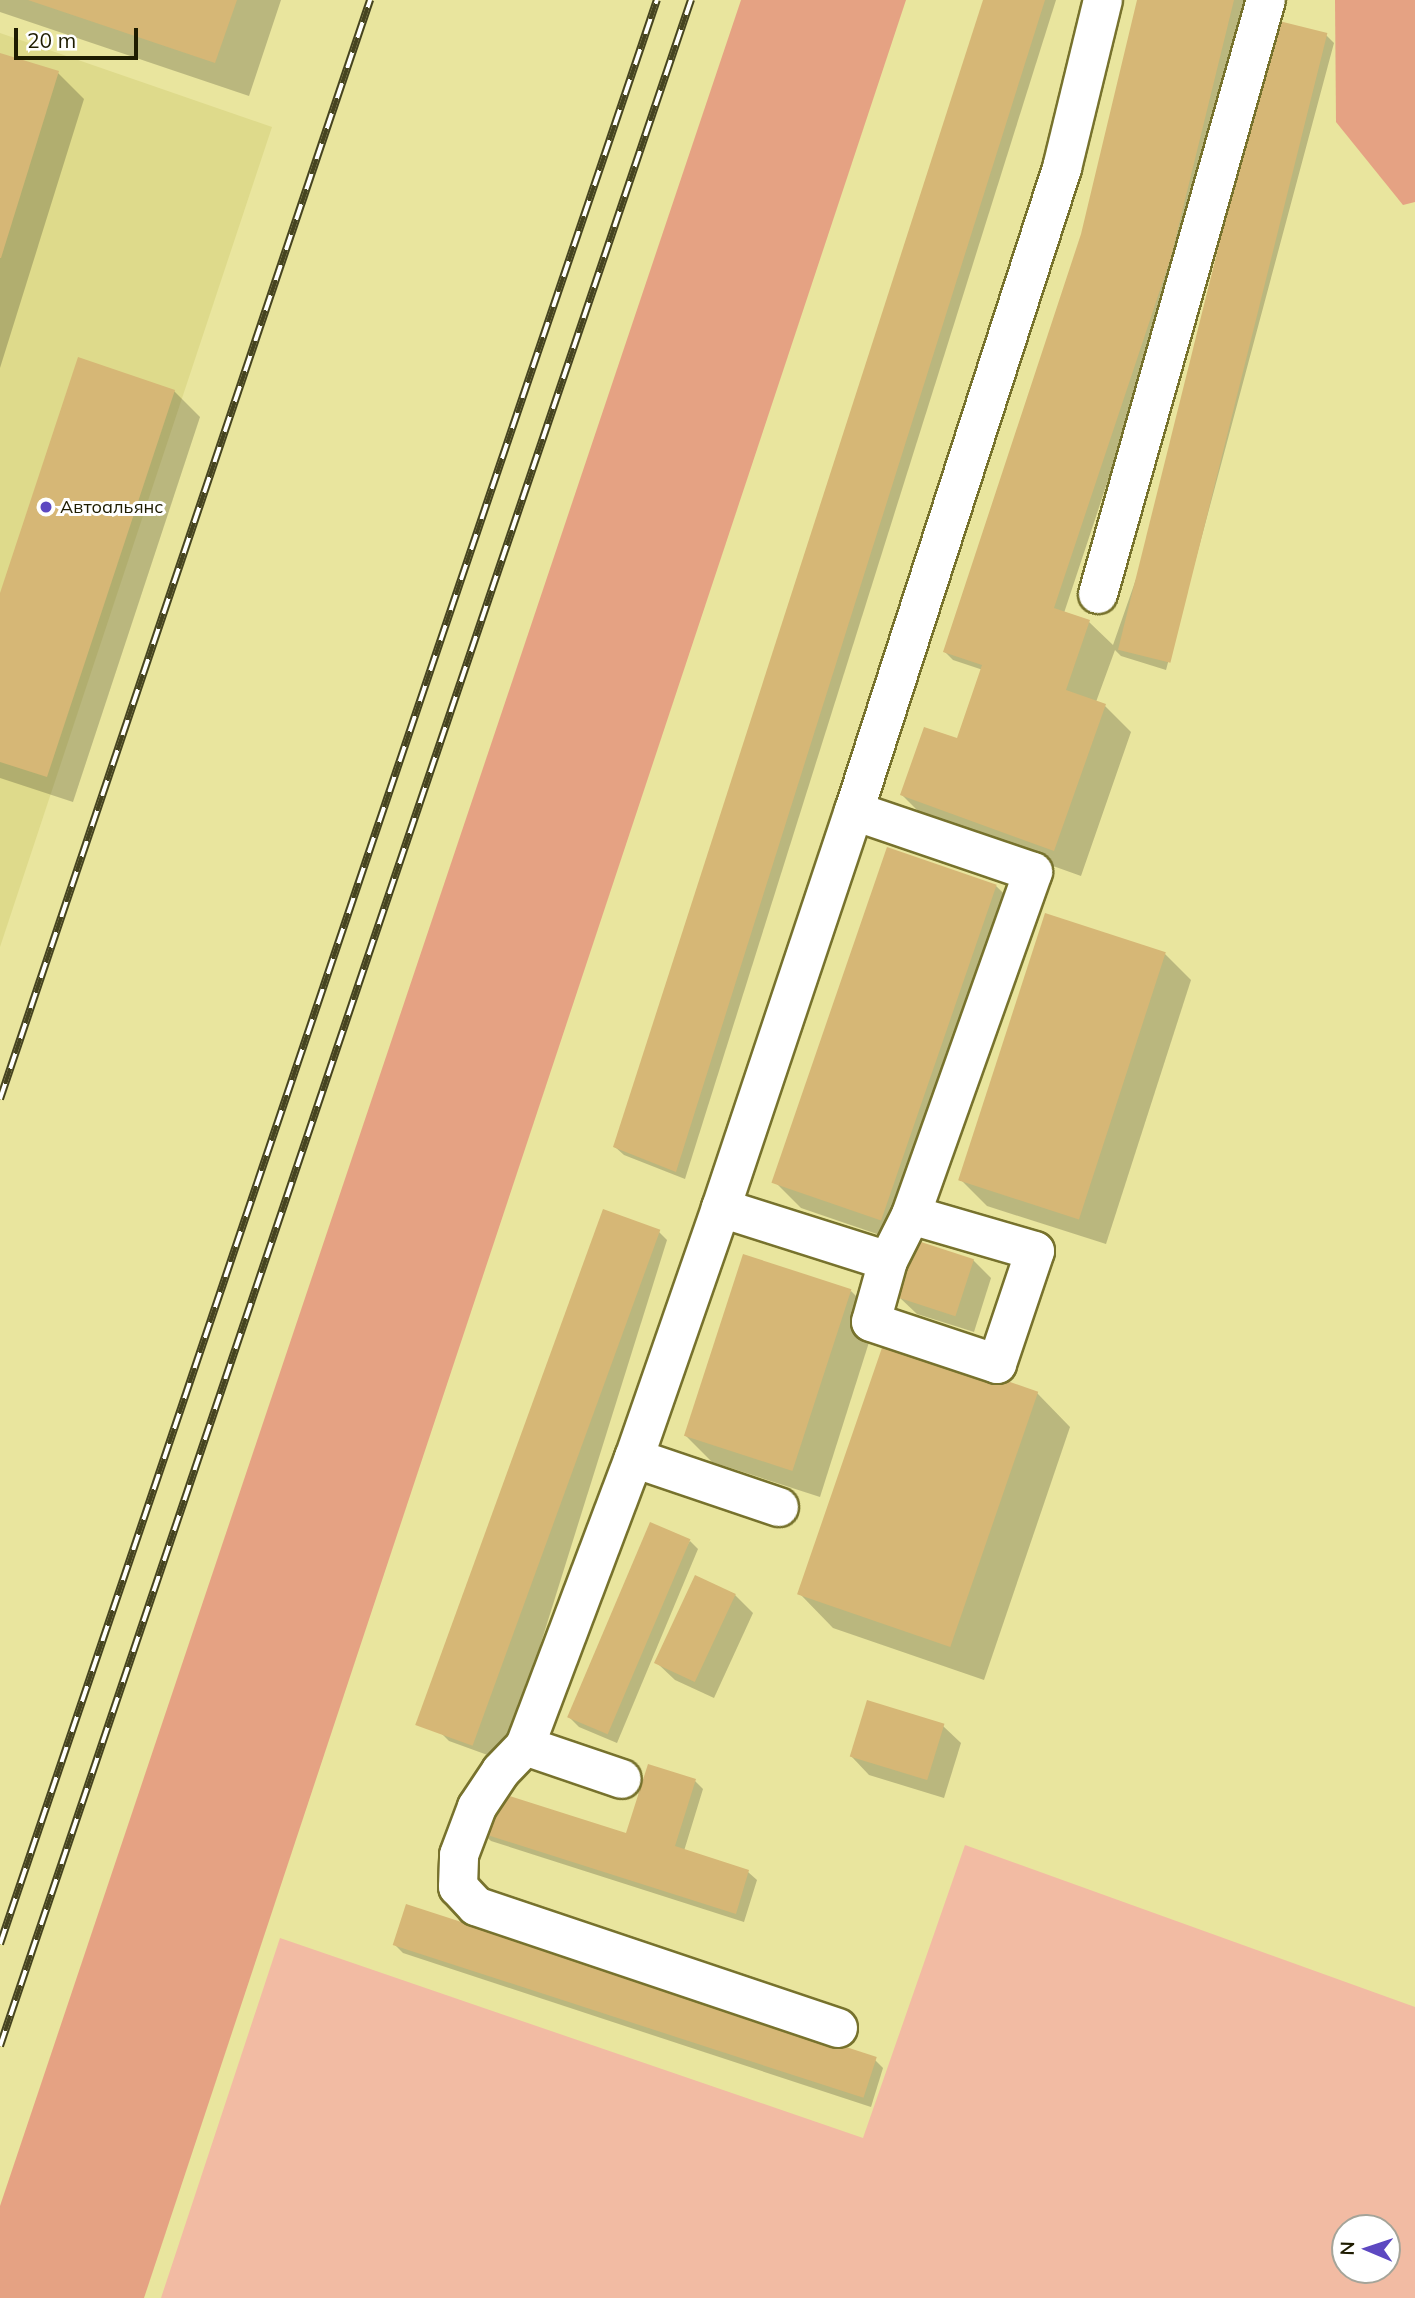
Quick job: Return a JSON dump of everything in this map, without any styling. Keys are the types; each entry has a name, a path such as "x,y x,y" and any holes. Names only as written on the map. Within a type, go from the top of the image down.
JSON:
{"lane":[{"path":"838,2028 476,1906 458,1887 459,1855 477,1807 501,1771 525,1746 634,1458 721,1208 854,811 1062,168 1103,0"},
{"path":"1098,594 1266,0"},
{"path":"854,811 1033,872 911,1215 888,1261 871,1322 997,1364 1035,1251 911,1215"},
{"path":"721,1208 888,1261"},
{"path":"634,1458 779,1507"},
{"path":"525,1746 622,1779"}],"shaded area":[{"path":"741,0 906,0 144,2298 0,2298 0,2206"},
{"path":"1335,0 1415,0 1415,202 1403,205 1336,122"},
{"path":"0,33 272,127 0,947"},
{"path":"965,1845 1415,2007 1415,2298 161,2298 280,1938 863,2138"}],"building":[{"path":"28,0 237,0 215,63"},
{"path":"983,0 1045,0 676,1172 613,1147"},
{"path":"1137,0 1234,0 1171,257 1054,608 1090,620 1066,690 1106,704 1054,851 900,795 924,727 957,738 982,665 943,652 1081,234"},
{"path":"1275,20 1327,33 1170,663 1118,650"},
{"path":"0,53 59,71 1,258 0,258"},
{"path":"78,357 175,390 47,777 0,762 0,593"},
{"path":"887,847 997,885 881,1220 771,1183"},
{"path":"1045,913 1166,952 1079,1219 958,1180"},
{"path":"603,1209 660,1230 473,1746 415,1725"},
{"path":"915,1240 974,1259 955,1316 896,1297"},
{"path":"743,1254 851,1289 792,1471 684,1436"},
{"path":"885,1339 1038,1392 950,1647 797,1594"},
{"path":"650,1522 691,1539 608,1734 567,1717"},
{"path":"695,1575 736,1594 695,1682 654,1663"},
{"path":"867,1700 944,1724 927,1780 850,1756"},
{"path":"648,1764 696,1779 675,1846 749,1870 736,1914 481,1833 494,1791 626,1833"},
{"path":"406,1904 877,2057 863,2098 393,1945"}],"railway":[{"path":"0,1099 370,0"},
{"path":"0,1944 657,0"},
{"path":"0,2046 691,0"}],"place":[{"name":"Автоальянс","path":"46,507"}]}
